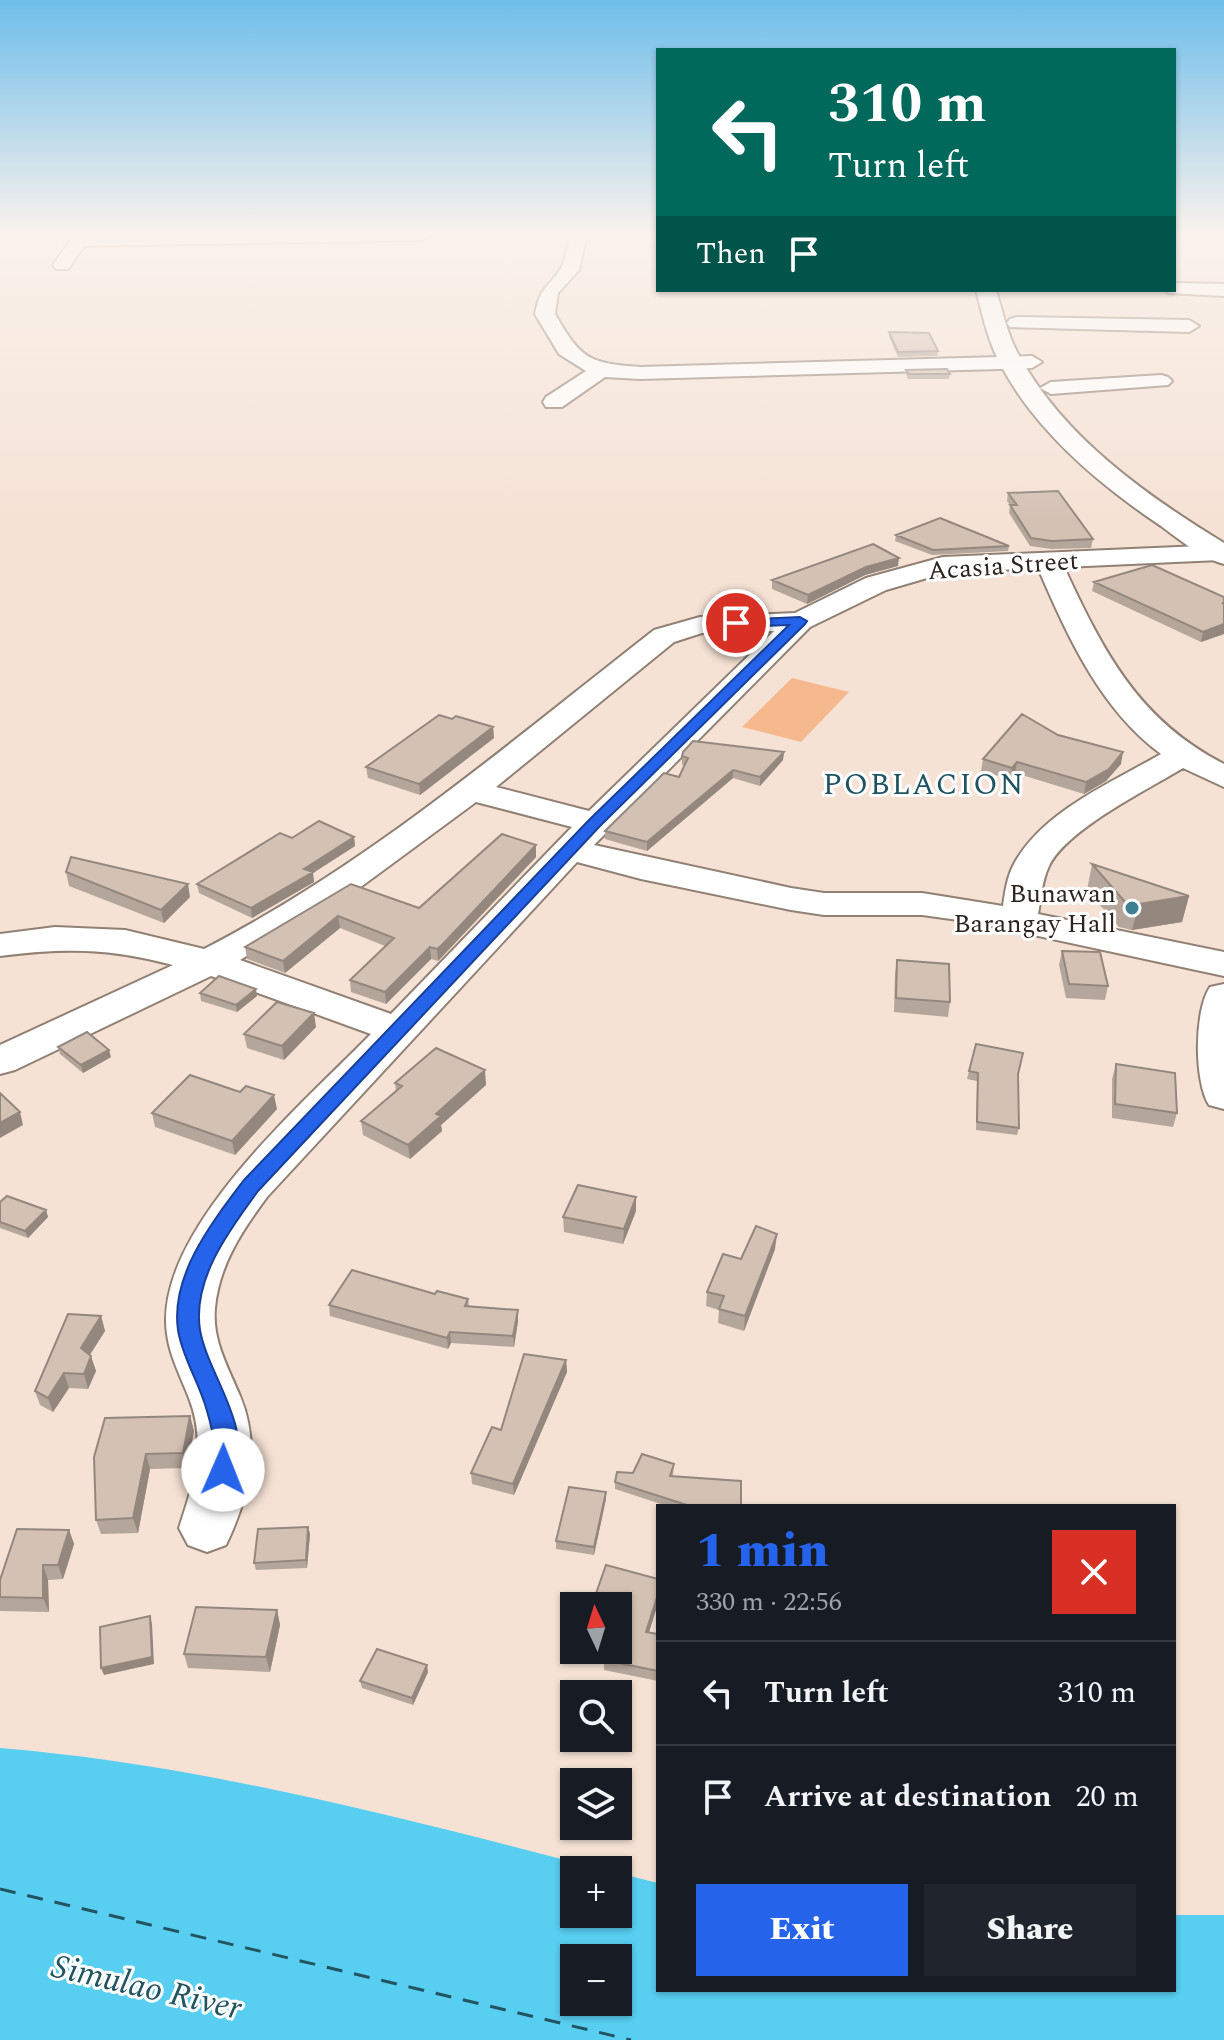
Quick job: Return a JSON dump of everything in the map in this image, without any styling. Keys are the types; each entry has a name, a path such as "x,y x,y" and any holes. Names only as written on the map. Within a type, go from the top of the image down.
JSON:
{"highway":[{"path":"1006,330 1059,426 1100,466 1149,505 1223,547"},
{"path":"1018,330 1021,362 1051,388 1083,425 1124,463 1223,547"}],"street":[{"path":"556,330 560,341 575,358 601,370 640,373 1021,362"},
{"path":"554,402 601,370"},
{"path":"1051,388 1161,381"},
{"name":"Acasia Street","path":"207,1528 223,1470 226,1438 189,1330 190,1305 196,1274 224,1221 251,1186 570,849 800,621 848,596 920,570 969,562 1223,547"},
{"path":"1047,559 1090,653 1126,703 1182,755 1224,777"},
{"path":"0,1061 208,962 304,908 470,790 664,636 700,625 800,621"},
{"path":"1019,919 1032,862 1047,844 1068,826 1182,755"},
{"path":"470,790 595,823"},
{"path":"570,849 724,886 824,904 888,902 1019,919 1224,964"},
{"path":"0,945 55,938 114,940 208,962 398,1030"},
{"path":"1224,996 1218,1031 1224,1095"}],"shaded area":[{"path":"792,678 849,692 801,742 742,727"}],"water":[{"name":"Simulao River","path":"0,1748 153,1767 305,1796 560,1859 560,1928 632,1928 632,1876 656,1882 656,1992 1176,1992 1176,1915 1224,1915 1224,2040 0,2040"}],"building":[{"path":"889,332 929,333 938,351 898,352"},
{"path":"947,369 950,374 909,374 906,370"},
{"path":"1058,491 1093,539 1052,541 1031,538 1010,505 1017,505 1008,493"},
{"path":"940,518 1009,546 933,550 896,535"},
{"path":"873,544 899,558 866,567 808,595 772,580"},
{"path":"1152,565 1224,597 1224,624 1203,632 1094,582"},
{"path":"1022,714 1058,735 1123,752 1109,769 1086,782 1017,762 1012,768 983,759"},
{"path":"439,715 452,719 456,716 493,727 419,784 366,767"},
{"path":"693,741 784,752 760,777 733,770 647,842 605,831 664,773 679,777 688,758 682,756 683,752"},
{"path":"319,821 354,837 304,869 313,872 251,908 197,884 280,833 292,838"},
{"path":"502,834 536,845 442,945 437,949 430,947 385,992 350,980 394,938 338,916 283,961 245,947 351,884 419,908"},
{"path":"71,857 188,884 161,910 66,872"},
{"path":"1092,864 1189,896 1139,904 1125,902"},
{"path":"1062,951 1100,952 1108,986 1069,984"},
{"path":"897,960 949,964 950,1002 896,998"},
{"path":"219,976 256,989 236,1005 200,993"},
{"path":"277,1002 314,1013 282,1046 244,1034"},
{"path":"87,1032 109,1050 81,1065 58,1047"},
{"path":"976,1044 1023,1053 1018,1074 1019,1128 977,1122 978,1073 969,1071"},
{"path":"436,1048 485,1070 436,1114 441,1116 408,1145 361,1121 402,1086 395,1083"},
{"path":"1116,1064 1175,1073 1177,1113 1115,1104"},
{"path":"190,1075 240,1092 246,1086 274,1095 232,1141 152,1113"},
{"path":"0,1093 20,1112 0,1123"},
{"path":"578,1185 636,1197 624,1229 563,1217"},
{"path":"7,1196 46,1210 25,1231 0,1222 0,1202"},
{"path":"756,1226 777,1234 745,1316 719,1309 724,1296 707,1292 723,1254 741,1259"},
{"path":"352,1270 435,1294 437,1291 468,1299 465,1306 518,1310 513,1336 450,1332 447,1338 329,1305"},
{"path":"68,1314 101,1316 81,1348 91,1356 84,1374 64,1373 48,1398 35,1391"},
{"path":"524,1354 566,1360 513,1484 471,1473 492,1427 501,1430"},
{"path":"190,1416 183,1453 146,1454 133,1518 96,1520 94,1457 105,1418"},
{"path":"642,1454 674,1464 670,1476 741,1481 741,1504 684,1504 615,1482 617,1472 633,1473"},
{"path":"569,1487 606,1492 594,1547 556,1541"},
{"path":"308,1527 306,1560 254,1563 258,1529"},
{"path":"17,1529 69,1530 58,1565 43,1565 43,1598 0,1597 0,1580"},
{"path":"606,1565 656,1578 656,1600 646,1632 656,1634 656,1671 624,1664 632,1664 632,1592 597,1592"},
{"path":"196,1607 277,1610 266,1657 184,1654"},
{"path":"150,1616 152,1657 101,1668 100,1627"},
{"path":"377,1649 427,1665 412,1698 360,1681"}],"ferry route":[{"path":"0,1889 631,2040"}],"place":[{"name":"Bunawan Barangay Hall","path":"1132,908"}],"district":[{"name":"POBLACION","path":"924,784"}],"route":[{"path":"223,1470 226,1438 189,1330 196,1274 224,1221 251,1186 487,935 595,823 800,621 736,623"}]}
